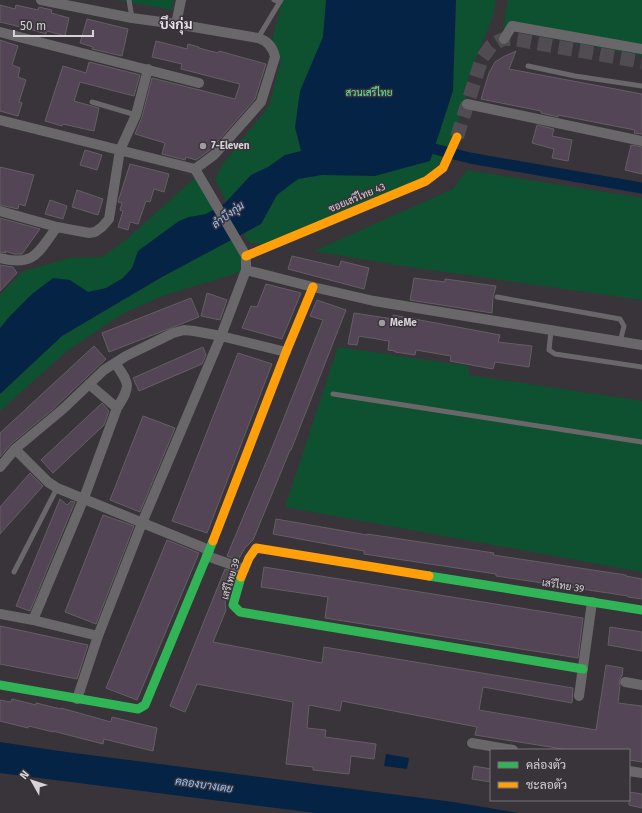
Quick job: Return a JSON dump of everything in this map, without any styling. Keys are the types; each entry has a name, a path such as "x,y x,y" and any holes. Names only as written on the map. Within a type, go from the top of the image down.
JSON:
{"street":[{"path":"41,0 132,18 258,38 266,41 274,52 275,57 261,102 214,154 195,170"},
{"path":"176,24 181,0"},
{"path":"504,39 512,26 642,49"},
{"path":"0,32 199,83"},
{"path":"0,211 57,227 89,234 102,227 108,219 120,150 136,115 148,69"},
{"path":"467,104 642,141"},
{"path":"0,120 195,170 238,246 246,256 246,270 221,336 142,523 98,636 77,699"},
{"name":"ซอยเสรีไทย 43","path":"246,256 426,181 443,168 457,137"},
{"path":"0,258 21,262 34,257 57,227"},
{"path":"246,270 374,301 642,345"},
{"path":"0,685 138,709 145,705 208,553 286,352 313,287"},
{"path":"0,467 15,449 104,370 126,356 173,333 184,330 194,331 286,352"},
{"path":"33,620 84,498 117,408 127,389 126,380 115,363"},
{"path":"89,384 117,408"},
{"path":"15,449 48,482 57,488 142,523 244,569"},
{"name":"เสรีไทย 39","path":"583,669 240,612 233,605 244,569 251,553 256,548 642,610"},
{"path":"579,696 592,602"},
{"path":"0,614 33,620 98,636"},
{"path":"625,682 642,685"},
{"path":"472,743 507,749"},
{"path":"630,771 642,773"}],"lane":[{"path":"129,0 132,18"},
{"path":"258,38 280,1 274,0"},
{"path":"528,66 575,76 642,86"},
{"path":"92,102 136,115"},
{"path":"497,297 620,320 624,326 620,342"},
{"path":"551,331 549,350 555,354 642,367"},
{"path":"333,394 642,442"},
{"path":"14,572 57,488"}],"green space":[{"path":"118,0 174,0 172,10"},
{"name":"สวนเสรีไทย","path":"282,0 496,0 492,19 468,77 465,103 457,126 435,174 265,245 248,242 215,180 222,165 269,106 281,61 278,51 271,46"},
{"path":"508,0 642,0 642,56 503,29"},
{"path":"467,170 642,198 642,300 402,266 314,251 453,189"},
{"path":"195,178 242,257 241,272 162,296 122,314 67,351 0,411 0,295 22,272 69,258 102,257 127,239"},
{"path":"338,347 468,366 469,375 642,401 642,572 285,507"}],"water":[{"name":"สวนเสรีไทย","path":"326,0 456,0 453,91 430,161 375,176 322,175 298,179 277,195 261,224 162,277 62,336 0,394 0,328 32,294 53,278 70,280 88,292 106,288 123,278 132,268 138,251 179,221 189,217 206,214 225,203 251,175 268,167 285,155 301,151 295,127 300,91 323,37"},
{"name":"คลองบางเตย","path":"0,742 453,802 519,813 316,813 0,773"},
{"path":"386,754 409,758 407,769 384,766"}],"building":[{"path":"0,5 15,9 16,5 38,10 39,7 52,10 51,13 69,18 65,36 47,31 46,34 0,22"},
{"path":"87,19 128,29 122,56 92,49 93,47 80,43"},
{"path":"0,40 18,46 12,65 20,68 18,77 26,80 19,102 22,103 18,116 0,111"},
{"path":"156,41 187,49 188,44 218,53 219,51 266,64 255,99 210,150 196,160 186,157 185,160 162,154 165,143 135,134 142,117 152,78 235,99 240,84 181,69 182,64 152,57"},
{"path":"516,51 509,69 642,94 642,134 634,133 635,130 558,115 558,117 541,113 541,111 481,99 489,73 495,62"},
{"path":"89,62 140,75 134,96 80,82 74,101 99,108 94,131 63,124 62,126 45,121 63,66 86,73"},
{"path":"537,125 554,129 552,136 572,140 568,161 552,158 554,149 532,143"},
{"path":"631,145 642,147 642,174 625,170"},
{"path":"85,150 102,155 97,170 80,165"},
{"path":"130,164 169,174 164,192 154,189 150,202 146,201 138,224 130,222 128,230 118,227 123,211 120,210 122,203 118,202"},
{"path":"0,167 34,175 25,206 19,204 18,209 0,205"},
{"path":"77,190 103,199 98,215 72,207"},
{"path":"50,200 67,206 63,219 45,214"},
{"path":"0,218 40,229 22,254 14,254 5,251 6,253 0,252"},
{"path":"292,256 339,267 341,261 369,268 364,289 288,269"},
{"path":"0,265 13,267 17,273 0,291"},
{"path":"414,278 445,282 445,279 496,286 493,297 492,313 410,300"},
{"path":"266,284 301,293 282,339 242,328 251,306 257,307"},
{"path":"207,293 227,300 220,320 201,316"},
{"path":"191,298 199,317 109,352 102,333"},
{"path":"317,300 346,310 291,450 253,540 245,548 238,560 227,556 323,320 310,316"},
{"path":"354,313 393,319 393,315 500,335 498,342 532,346 529,367 495,362 493,369 450,361 451,356 416,350 415,355 395,352 388,350 389,341 359,336 357,345 348,344"},
{"path":"94,346 106,359 52,410 11,444 0,457 0,433"},
{"path":"203,347 206,355 202,364 139,391 133,378"},
{"path":"238,353 272,364 207,533 172,521"},
{"path":"102,403 109,411 104,425 53,473 41,460"},
{"path":"143,416 175,428 140,512 110,500"},
{"path":"30,473 43,486 0,534 0,507"},
{"path":"60,499 67,505 71,501 75,502 30,611 16,606"},
{"path":"103,515 134,526 96,624 65,612"},
{"path":"276,519 367,535 494,553 493,555 626,575 642,579 642,599 496,576 496,574 364,554 364,551 273,534"},
{"path":"167,540 199,553 137,700 106,688"},
{"path":"264,567 583,618 578,658 325,618 328,597 261,587"},
{"path":"225,569 234,572 225,603 226,610 213,642 322,663 324,647 573,688 572,703 483,687 479,710 596,730 606,665 623,668 622,676 619,681 620,686 618,703 642,706 642,762 630,760 630,749 563,749 475,735 477,727 342,701 340,711 309,705 307,728 326,730 325,737 376,744 374,759 351,756 349,774 313,770 313,767 286,764 293,702 197,684 185,712 170,706"},
{"path":"0,626 88,645 77,679 0,664"},
{"path":"610,627 642,632 642,651 608,645"},
{"path":"12,699 36,705 36,703 61,708 111,722 112,717 157,728 153,751 104,739 103,744 53,731 29,726 28,728 0,721 0,700 11,702"},
{"path":"474,766 490,769 490,782 472,779"},
{"path":"630,792 642,794 642,808 629,805"}],"waterway":[{"path":"419,145 470,158 642,188"}],"tunnel":[{"path":"457,137 482,58 491,46 499,41 504,39 514,39 642,62"}],"traffic: fast":[{"path":"0,685 138,709 145,705 213,541"},
{"path":"429,576 642,610"},
{"path":"241,577 233,605 240,612 583,669"}],"traffic: slow":[{"path":"246,256 426,181 443,168 457,137"},
{"path":"213,541 286,352 313,287"},
{"path":"241,577 249,558 256,548 429,576"}],"place":[{"name":"7-Eleven","path":"203,146"},
{"name":"MeMe","path":"382,323"}],"district":[{"name":"บึงกุ่ม","path":"176,24"}],"water label":[{"name":"ลำบึงกุ่ม","path":"228,215"}]}
